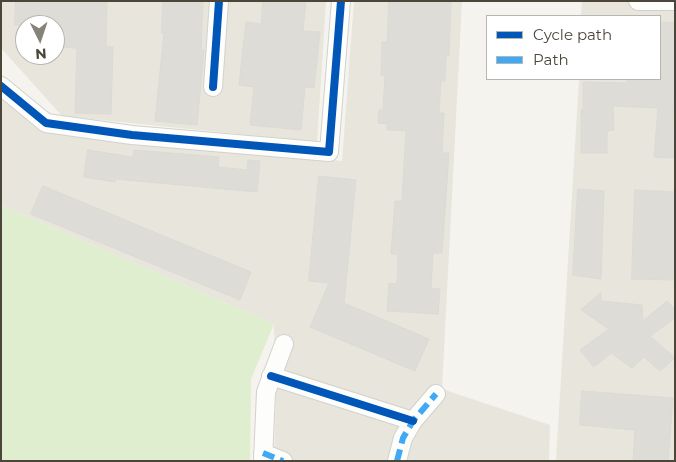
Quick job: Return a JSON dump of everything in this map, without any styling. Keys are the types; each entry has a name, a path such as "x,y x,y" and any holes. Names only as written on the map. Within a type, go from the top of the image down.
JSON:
{"street":[{"path":"213,87 219,1"},
{"path":"1,86 46,122 132,135 329,152 341,1"},
{"path":"638,1 675,2"},
{"path":"283,461 263,457 266,392 284,344"},
{"path":"271,376 413,421"},
{"path":"397,461 404,438 413,421 436,394"}],"shaded area":[{"path":"1,1 326,1 317,142 62,116 16,65 65,65 65,15 15,15 15,64 1,48"},
{"path":"354,1 462,1 442,389 550,425 549,461 274,461 276,397 274,324 1,205 1,95 46,132 342,161"},
{"path":"582,1 675,1 675,461 556,461 579,80 661,80 661,15 581,15"}],"green space":[{"path":"1,205 274,324 251,379 250,461 1,461"}],"building":[{"path":"16,1 107,1 106,46 113,47 111,114 75,113 77,48 65,47 65,15 15,15"},
{"path":"163,1 203,1 201,50 204,50 197,125 155,121 164,33 162,33"},
{"path":"263,1 306,1 303,31 320,32 314,88 305,87 301,130 250,125 254,87 239,85 246,22 261,24"},
{"path":"389,1 451,1 449,56 446,56 445,81 441,81 439,113 444,113 442,153 449,153 442,253 433,253 431,288 440,289 438,314 387,311 389,283 397,284 398,254 391,254 395,201 402,201 406,131 387,130 387,124 378,123 379,110 383,110 385,75 381,75 382,42 387,42"},
{"path":"661,22 675,23 673,131 675,131 675,158 654,157 658,108 613,106 614,130 607,131 607,153 581,153 583,82 627,83 627,80 661,80"},
{"path":"88,150 133,157 134,150 219,157 218,167 247,170 248,160 260,161 257,192 115,179 115,182 84,177"},
{"path":"319,176 356,180 344,303 429,339 415,371 310,327 329,283 309,281"},
{"path":"43,186 251,272 240,300 31,214"},
{"path":"578,189 604,191 601,279 573,275"},
{"path":"635,190 675,192 675,280 632,279"},
{"path":"601,293 601,301 642,305 643,321 667,301 675,309 675,318 650,336 675,358 660,371 644,357 632,368 611,353 594,367 580,350 609,329 581,310"},
{"path":"582,391 673,398 668,461 633,461 635,430 580,425"}],"marked path":[{"path":"397,461 403,438 413,421 436,394"},
{"path":"263,453 283,461"}],"cycle path":[{"path":"213,87 219,1"},
{"path":"1,86 46,123 132,135 329,152 341,1"},
{"path":"271,376 413,421"}]}
